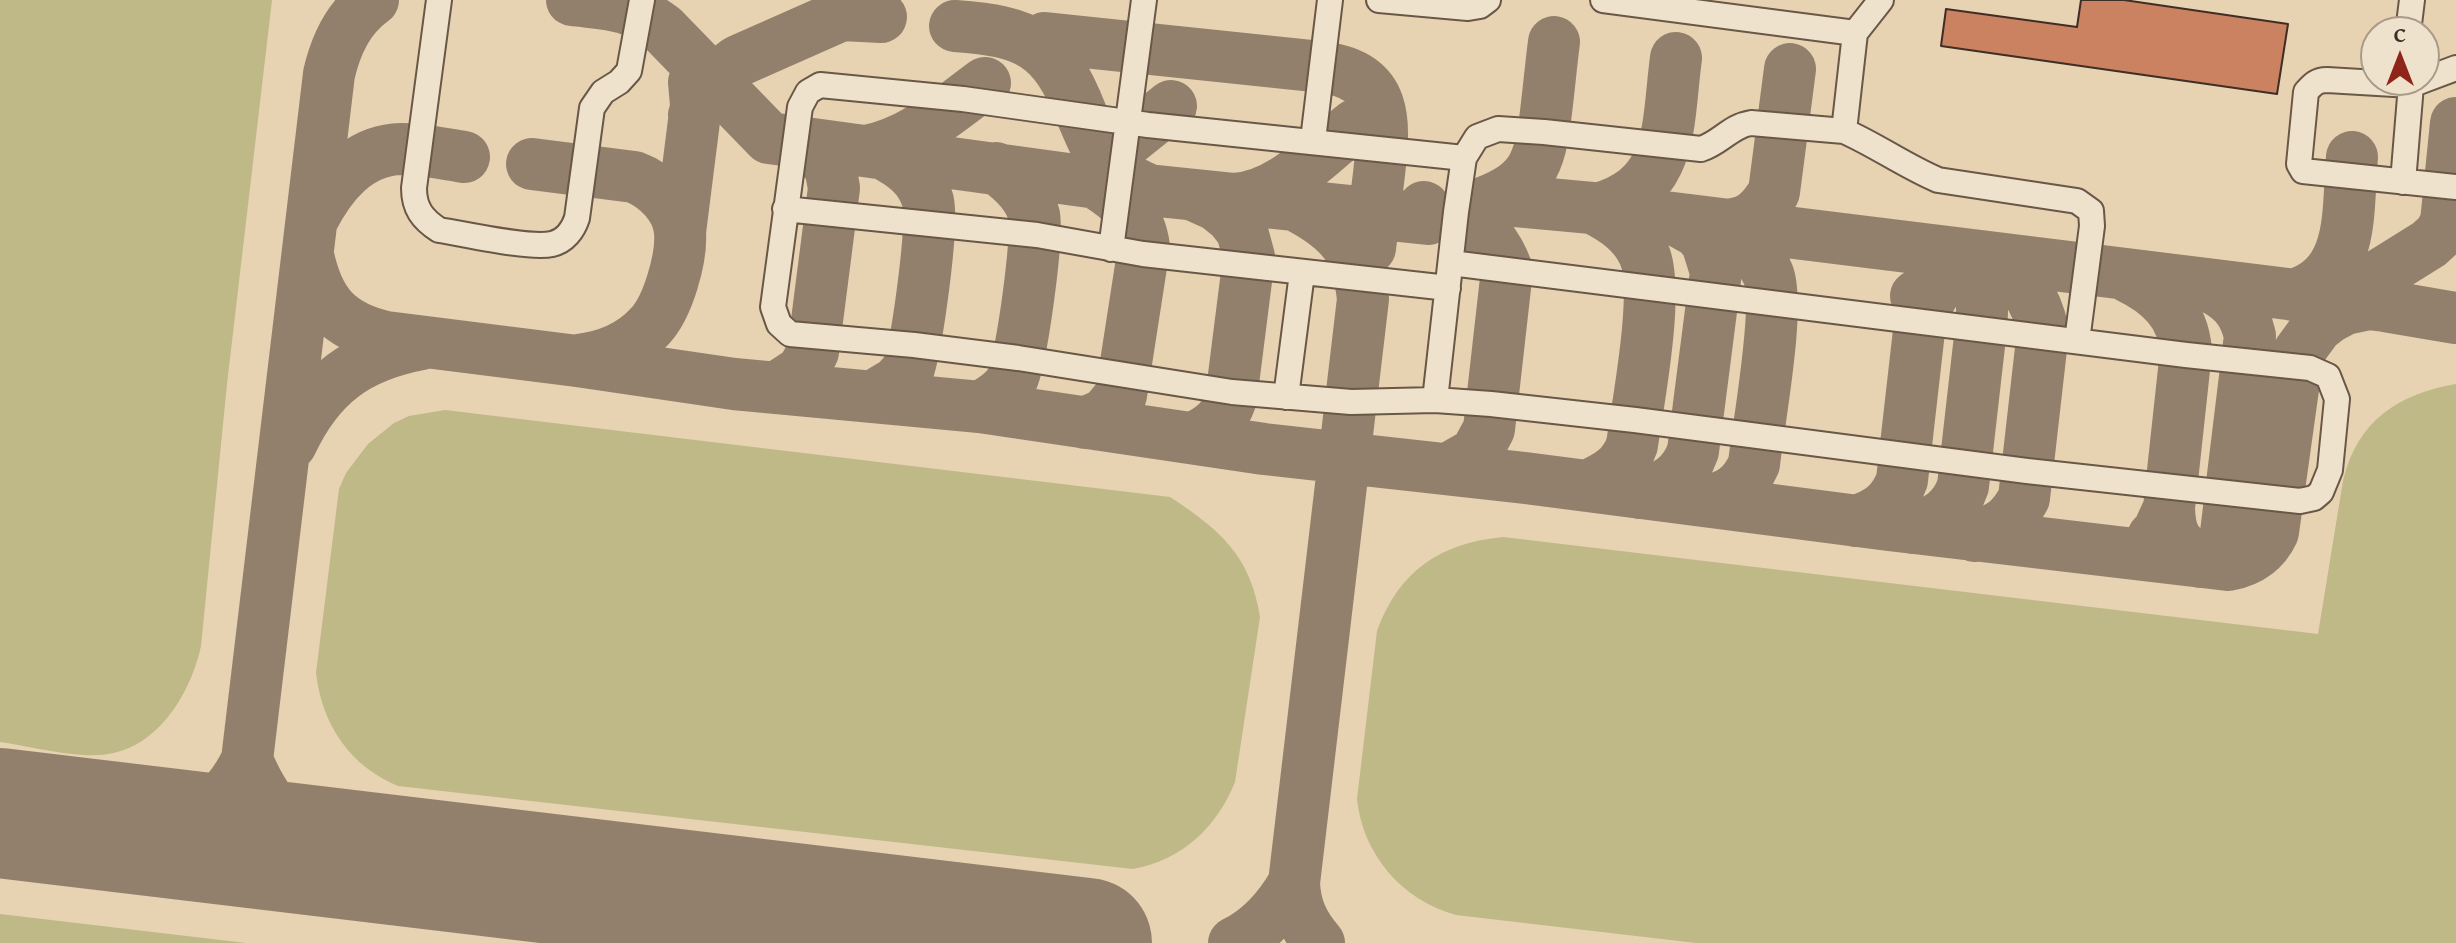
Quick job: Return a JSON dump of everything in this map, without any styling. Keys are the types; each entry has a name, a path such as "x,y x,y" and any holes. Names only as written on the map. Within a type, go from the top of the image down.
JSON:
{"lane":[{"path":"439,0 414,188 416,207 428,223 439,230 536,244 559,241 574,226 592,108 603,92 629,71 642,0"},
{"path":"1111,249 1144,0"},
{"path":"1313,140 1330,0"},
{"path":"1379,0 1468,8 1480,6 1488,0"},
{"path":"1603,0 1855,33"},
{"path":"1844,131 1855,33 1881,0"},
{"path":"2360,81 2327,80 2314,83 2306,92 2299,164 2303,171 2456,187"},
{"path":"785,209 1037,235 1111,249 1302,273 1449,275 2310,368 2328,376 2337,399 2330,470 2321,492 2314,498 2300,501 1635,420 1435,400 1351,402 1232,392 929,346 790,334 779,324 773,307 785,209 800,107 808,92 820,85 1464,158"},
{"path":"2403,182 2412,96"},
{"path":"1435,400 1464,158 1477,137 1498,129 1701,149 1741,125 1751,123 1844,131 1878,146 1918,172 1938,180 2077,201 2091,211 2092,226 2077,341"},
{"path":"1286,397 1302,273"}],"shaded area":[{"path":"0,0 272,0 227,384 201,646 179,702 153,733 118,752 98,755 63,753 0,742"},
{"path":"2456,384 2456,943 1696,943 1456,915 1436,908 1403,886 1388,872 1367,839 1357,799 1377,631 1386,610 1410,576 1441,554 1460,546 1503,537 2318,634 2343,481 2358,442 2383,414 2398,403"},
{"path":"445,410 1170,497 1204,521 1230,546 1249,577 1255,595 1260,617 1235,782 1218,813 1196,839 1167,858 1133,869 398,786 381,778 341,742 325,710 316,673 339,489 346,473 368,444 394,423 409,416"},
{"path":"0,914 246,943 0,943"}],"building":[{"path":"2081,0 2124,0 2288,24 2277,94 1941,46 1946,9 2077,27"}],"taxiway":[{"path":"133,829 171,823 201,812 226,793 247,760 329,74 344,32 373,0"},
{"path":"572,0 620,7 651,20 769,138 1148,190 1428,219"},
{"path":"694,115 721,74 738,61 842,15 881,17"},
{"path":"955,26 1002,32 1020,38 1049,56 1071,90 1091,137 1109,166 1119,175 1148,190"},
{"path":"1036,45 1045,38 1322,67 1360,80 1371,91 1381,119 1381,155 1370,248"},
{"path":"1477,205 1521,182 1536,160 1544,131 1554,42"},
{"path":"1597,209 1622,199 1641,186 1654,169 1668,129 1676,58"},
{"path":"1723,225 1740,223 1753,216 1774,192 1790,69"},
{"path":"680,232 696,105 694,82"},
{"path":"866,151 914,133 985,83"},
{"path":"1106,158 1171,106"},
{"path":"2326,299 2352,292 2440,234 2446,222 2456,123"},
{"path":"1234,199 1251,196 1284,182 1355,125"},
{"path":"776,388 802,371 813,352 834,188 830,166 807,144"},
{"path":"312,220 336,182 371,156 401,149 464,157"},
{"path":"872,397 897,382 909,368 929,233 928,201 921,184 904,166 882,153"},
{"path":"2293,295 2313,286 2328,273 2338,258 2348,220 2352,157"},
{"path":"532,164 634,177 650,185 664,198 678,223 680,243 676,268 657,318 626,345 578,360"},
{"path":"980,407 1009,385 1016,369 1034,246 1034,215 1028,200 996,168"},
{"path":"1085,423 1105,414 1121,395 1144,247 1134,217 1114,195 1096,183"},
{"path":"1195,437 1218,422 1231,399 1249,257 1242,231 1231,217 1216,205 1196,196"},
{"path":"1494,199 1592,208 2385,306 2456,318"},
{"path":"1234,943 1268,918 1294,883 1363,299 1357,267 1345,243 1326,224 1299,207"},
{"path":"1424,207 1435,216 1459,219 1476,226 1500,253 1507,270 1489,429 1476,453 1448,469"},
{"path":"1588,486 1615,470 1625,460 1632,445 1650,293 1648,270 1640,246 1624,227 1595,209"},
{"path":"1640,493 1673,480 1685,468 1693,451 1716,272 1707,243 1698,232 1673,218"},
{"path":"1704,501 1735,490 1754,464 1772,311 1771,289 1764,266 1754,252 1723,225"},
{"path":"1913,528 1944,514 1963,486 1981,328 1982,302 1977,283 1965,267 1944,253"},
{"path":"308,255 318,287 333,310 355,326 386,337 734,384 980,407 1264,449 2228,565 2255,554 2273,532 2298,353 2317,327 2330,317 2345,309 2368,304"},
{"path":"1919,331 1928,303 1942,283 1962,269 1990,259 2018,280 2031,298 2040,319 2043,331 2024,498 2004,523 1975,536"},
{"path":"2127,276 2150,289 2168,305 2180,326 2186,351 2169,508 2153,537"},
{"path":"2169,508 2176,540 2201,562 2225,541 2250,336 2235,304 2206,285"},
{"path":"1856,521 1885,506 1902,480 1919,331 1920,310 1916,296"},
{"path":"291,444 314,405 343,376 378,356 422,344"},
{"path":"247,760 267,798 290,824 321,843 361,856"},
{"path":"1294,883 1301,915 1319,943"}],"runway":[{"path":"0,813 1087,943"}]}
